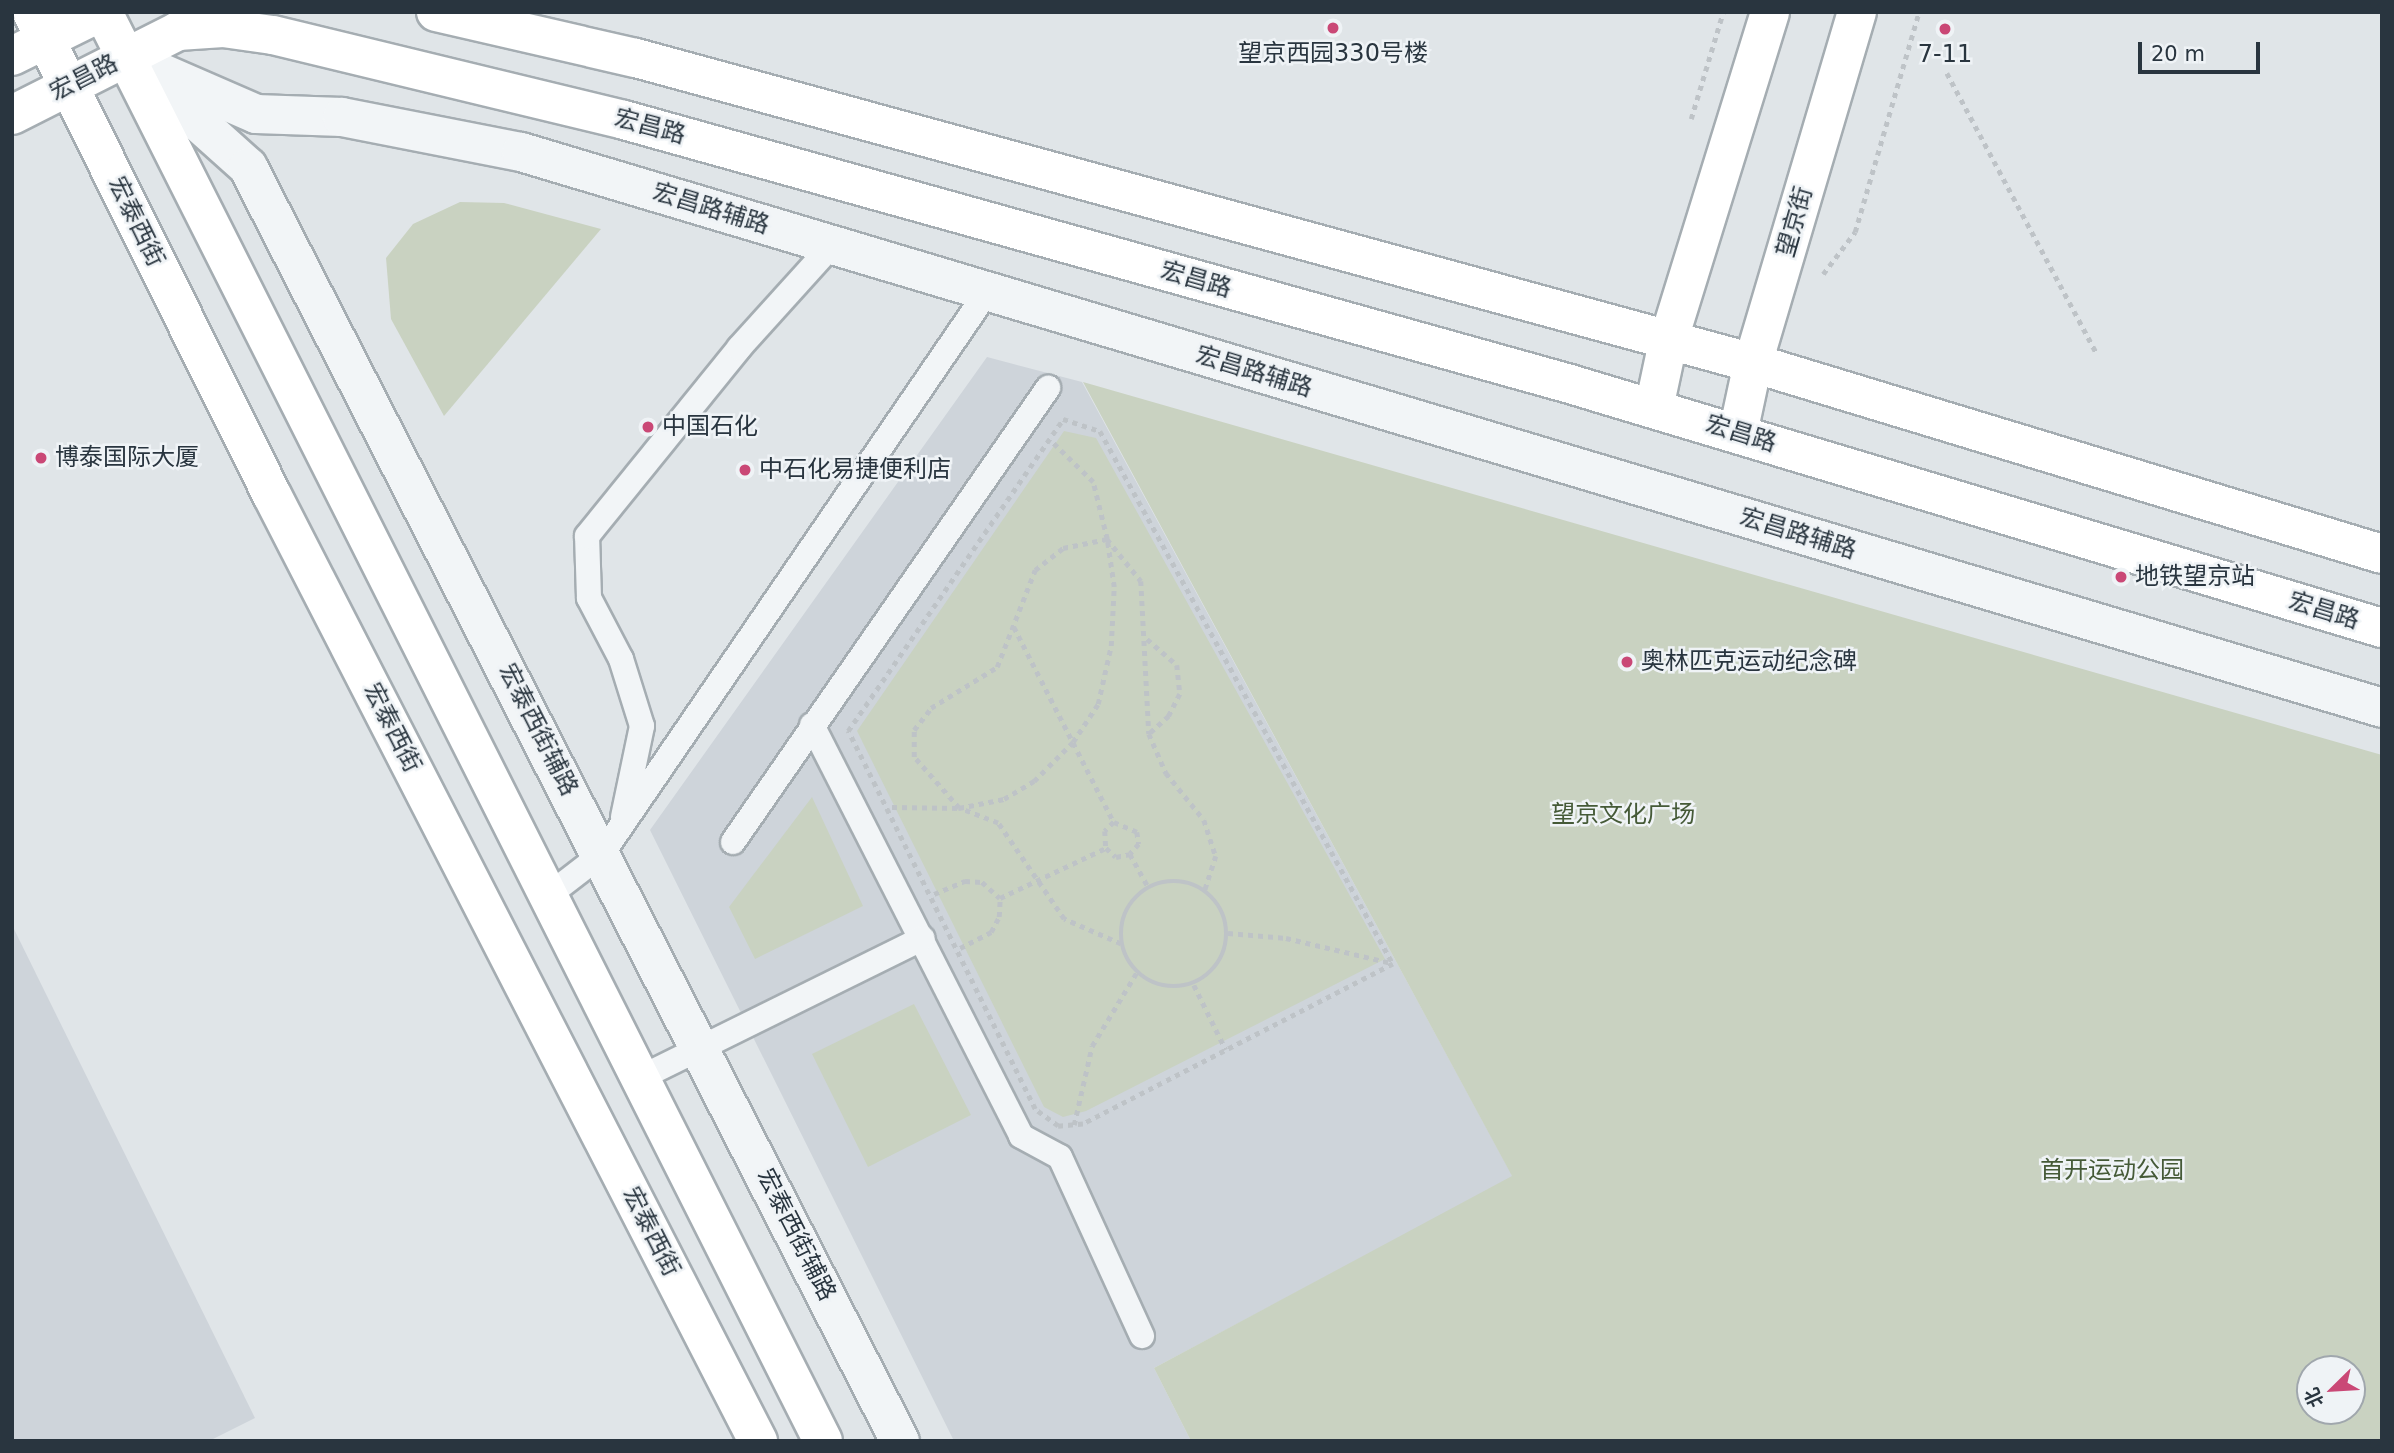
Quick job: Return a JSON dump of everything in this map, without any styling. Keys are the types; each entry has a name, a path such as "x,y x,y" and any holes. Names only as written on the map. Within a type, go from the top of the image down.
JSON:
{"main road":[{"name":"宏昌路","path":"30,36 102,12"},
{"path":"102,12 642,1077 823,1441"},
{"path":"436,12 636,58 1668,342 1753,363 2382,554"},
{"path":"1654,408 1668,342 1770,12"},
{"name":"望京街","path":"1738,433 1753,363 1857,12"},
{"name":"宏昌路","path":"12,115 178,31 223,28 273,35 624,120 1654,408 2382,628"},
{"name":"宏泰西街","path":"30,36 69,86 278,507 758,1441"}],"street":[{"name":"宏昌路辅路","path":"125,57 256,114 342,117 521,152 2382,708"},
{"name":"宏泰西街辅路","path":"125,57 248,167 612,841 700,1047 900,1441"}],"lane":[{"path":"612,841 642,726 621,659 589,598 587,536 739,348 832,246"},
{"path":"549,895 612,841 987,292"},
{"path":"733,842 1048,388"},
{"path":"812,725 1021,1136 1060,1157 1142,1336"},
{"path":"642,1077 923,939"}],"path":[{"path":"1820,278 1855,232 1920,12"},
{"path":"1947,72 2097,355"},
{"path":"1063,419 1100,431 1393,964 1074,1124 1058,1126 1035,1108 848,731 1063,419"},
{"path":"886,807 959,808 1004,799 1034,781 1073,742 1098,704 1111,646 1114,587 1107,539 1093,482 1050,440"},
{"path":"1107,539 1063,548 1035,570 997,667 931,708 914,730 914,757 959,808 998,823 1064,919 1121,944 1137,972 1168,987 1194,985 1221,960 1228,933 1221,908 1205,890 1177,880 1148,886 1126,911 1121,944"},
{"path":"1107,539 1141,581 1147,639 1149,734 1166,773 1204,820 1216,856 1205,890"},
{"path":"1014,627 1114,822 1137,832 1139,844 1130,854 1116,857 1106,848 1105,831 1114,822"},
{"path":"1147,639 1177,665 1180,694 1169,716 1149,734"},
{"path":"1000,898 1106,848"},
{"path":"1130,854 1148,886"},
{"path":"930,896 965,881 982,882 1000,898"},
{"path":"956,949 991,932 999,917 1000,898"},
{"path":"1228,933 1286,938 1393,964"},
{"path":"1074,1124 1092,1046 1137,972"},
{"path":"1194,985 1226,1050"}],"shaded area":[{"path":"987,357 1082,382 1513,1177 1154,1368 1191,1441 954,1441 650,830"},
{"path":"12,925 255,1418 209,1441 12,1441"}],"green space":[{"path":"460,202 504,203 601,229 444,416 391,319 386,258 413,224"},
{"path":"1083,382 2382,755 2382,1441 1191,1441 1154,1368 1512,1176"},
{"path":"1064,431 1096,438 1385,959 1086,1111 1063,1117 1044,1107 857,731"},
{"path":"812,797 863,906 755,959 729,907"},
{"path":"914,1004 971,1115 868,1167 812,1054"}],"place":[{"name":"望京西园330号楼","path":"1333,28"},
{"name":"7-11","path":"1945,29"},
{"name":"中国石化","path":"648,427"},
{"name":"博泰国际大厦","path":"41,458"},
{"name":"中石化易捷便利店","path":"745,470"},
{"name":"地铁望京站","path":"2121,577"},
{"name":"奥林匹克运动纪念碑","path":"1627,662"}],"park label":[{"name":"望京文化广场","path":"1623,815"},
{"name":"首开运动公园","path":"2112,1171"}]}
